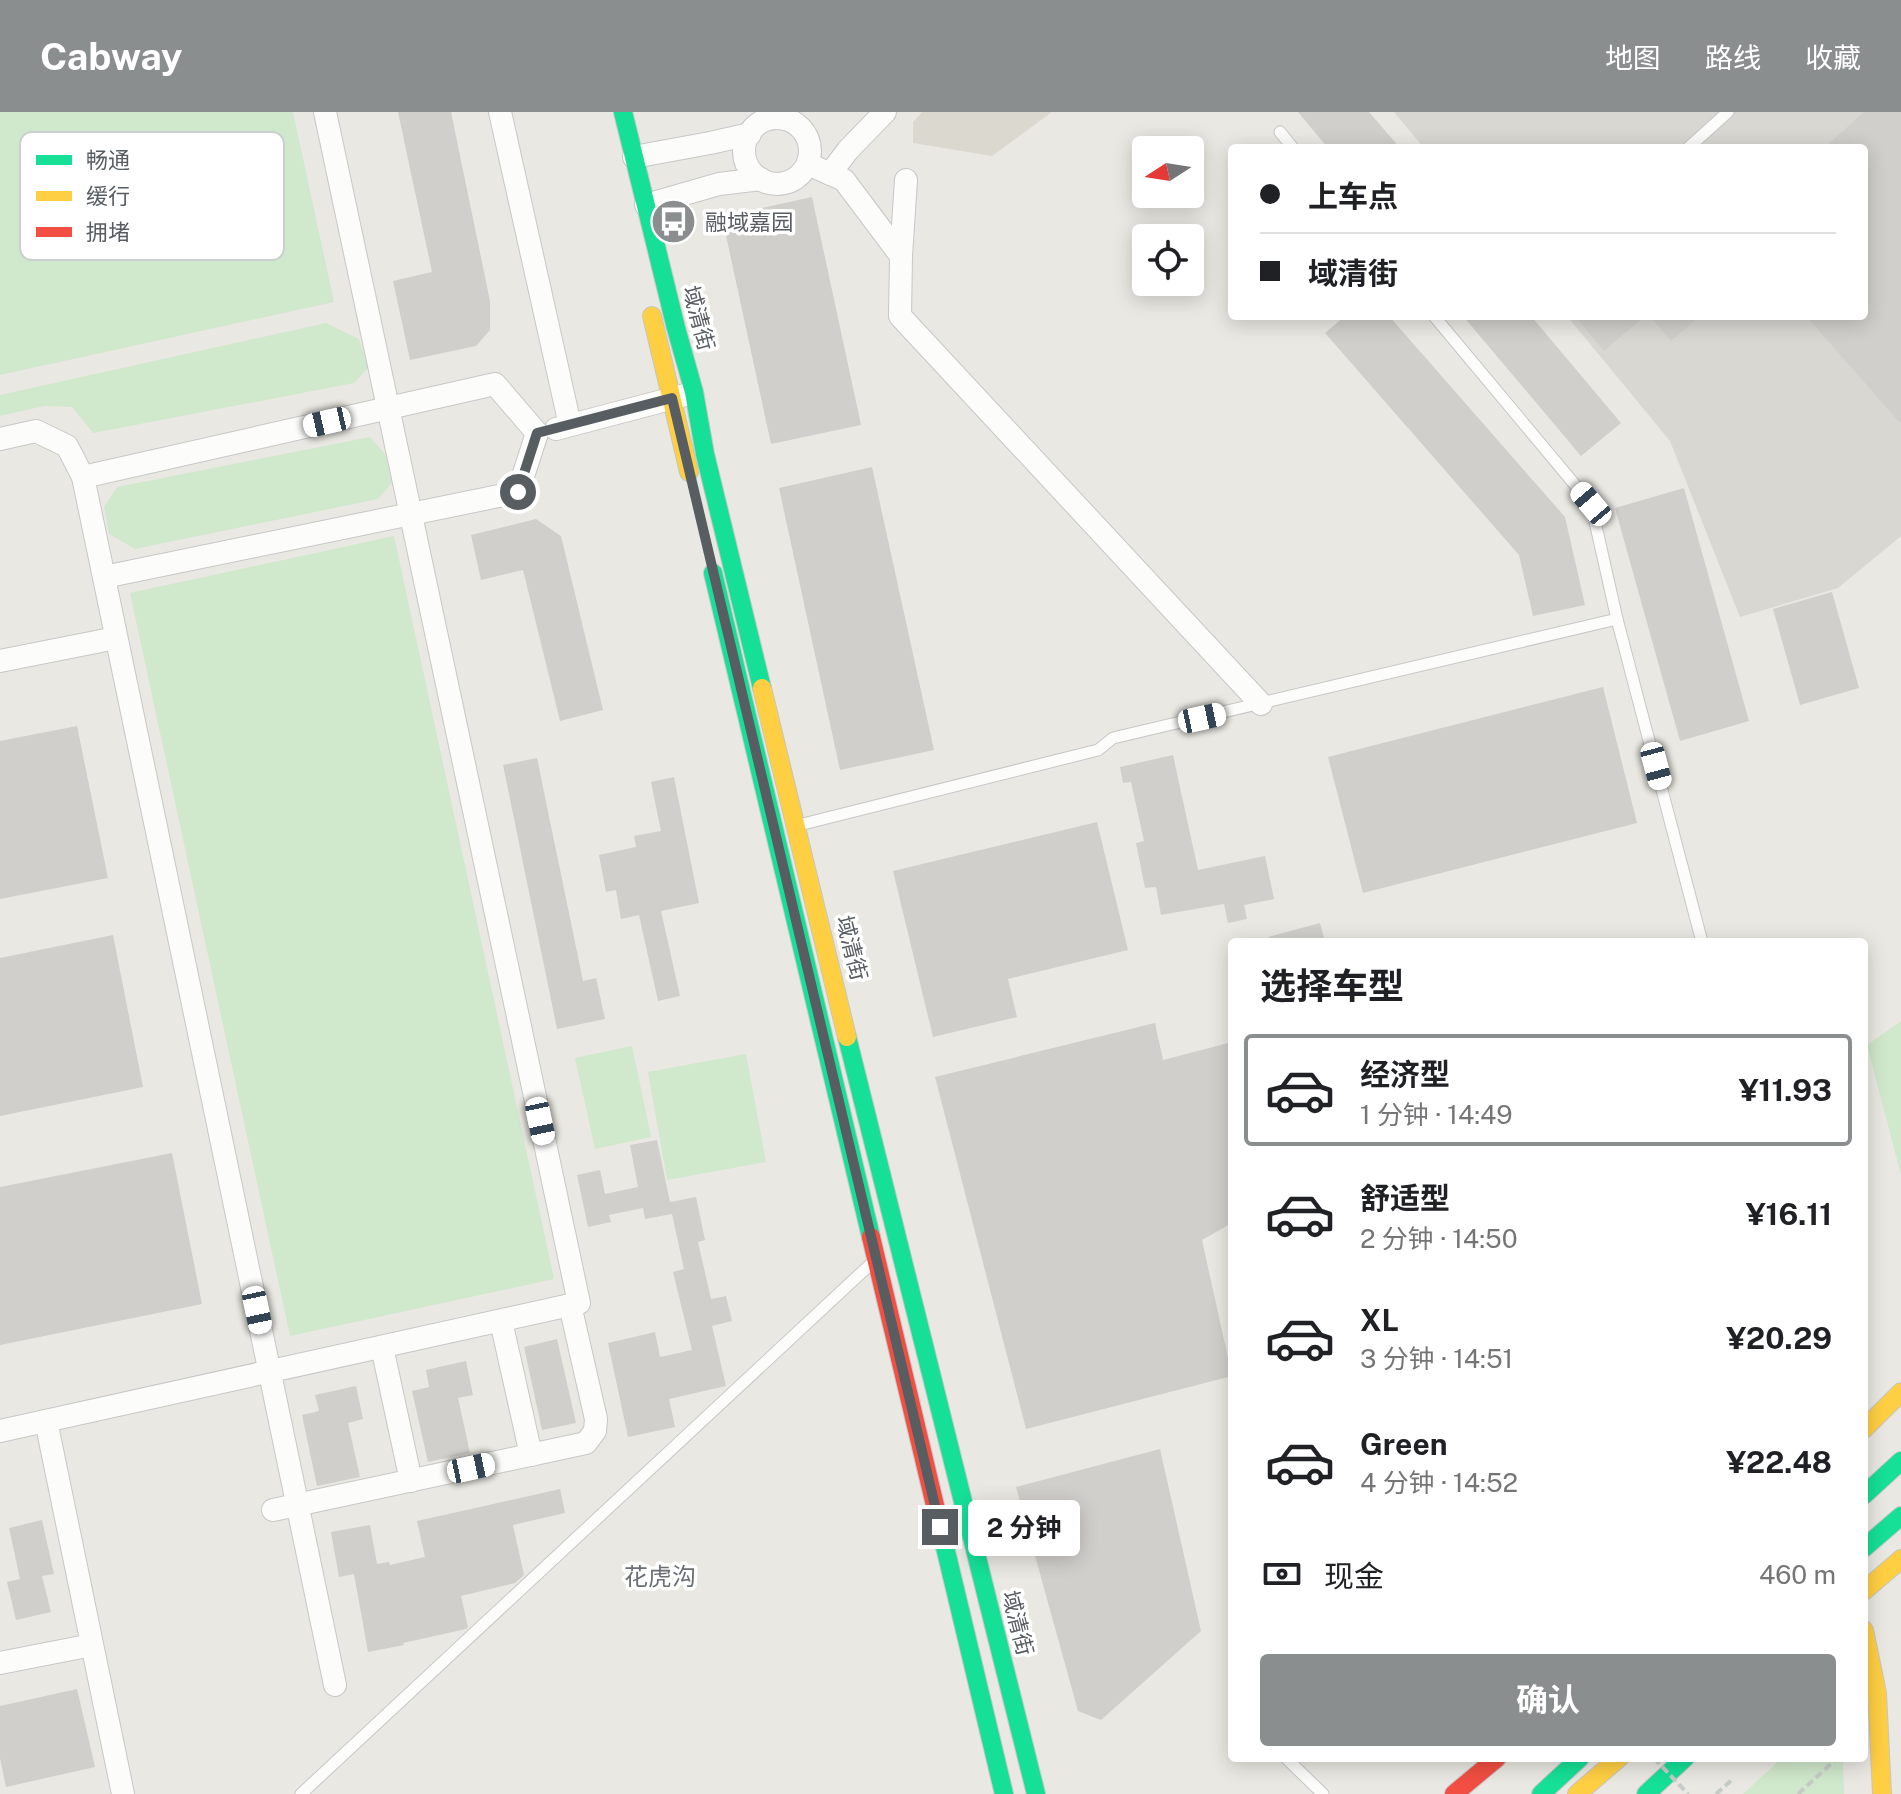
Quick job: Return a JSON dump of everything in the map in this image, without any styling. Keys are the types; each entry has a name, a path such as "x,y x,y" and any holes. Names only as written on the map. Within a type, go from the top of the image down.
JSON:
{"main road":[{"name":"域清街","path":"623,112 694,392 705,454 897,1240 1036,1794"},
{"name":"域清街","path":"647,293 694,491"},
{"path":"709,553 1004,1794"},
{"path":"1868,1425 1901,1392"},
{"path":"1868,1491 1901,1461"},
{"path":"1868,1545 1901,1516"},
{"path":"1868,1588 1901,1559"},
{"path":"1868,1649 1877,1693 1882,1794"},
{"path":"1454,1794 1492,1762"},
{"path":"1541,1794 1576,1762"},
{"path":"1577,1794 1614,1762"},
{"path":"1646,1794 1681,1762"}],"street":[{"path":"0,1431 579,1303 325,112"},
{"path":"500,112 570,425"},
{"path":"830,174 848,150 885,112"},
{"path":"767,120 788,120 798,125 805,134 809,143 808,164 794,180 773,184 754,175 748,166 745,144 757,126 767,120"},
{"path":"634,157 750,134"},
{"path":"808,164 844,180 901,256"},
{"path":"646,205 719,184 761,179"},
{"path":"906,180 900,316 1261,704"},
{"path":"83,477 495,384 537,433"},
{"path":"537,433 694,392"},
{"path":"0,439 36,431 67,446 83,477 335,1685"},
{"path":"104,577 518,492 537,433"},
{"path":"0,661 116,638"},
{"path":"273,1510 586,1443 595,1431 596,1419 570,1305"},
{"path":"501,1321 531,1455"},
{"path":"382,1347 411,1481"},
{"path":"46,1421 123,1794"},
{"path":"0,1663 92,1645"}],"lane":[{"path":"1692,144 1728,112"},
{"path":"1280,132 1290,144"},
{"path":"1437,320 1591,504 1617,619 1701,938"},
{"path":"775,831 1098,750 1113,738 1617,619"},
{"path":"301,1794 897,1240"},
{"path":"1290,1762 1323,1794"}],"path":[{"path":"1658,1762 1688,1794"},
{"path":"1798,1794 1833,1762"},
{"path":"1716,1794 1733,1779"}],"shaded area":[{"path":"922,112 1052,112 992,156 913,143 913,122"},
{"path":"1394,112 1901,112 1901,536 1838,588 1740,617 1670,441 1570,320 1868,320 1868,144 1421,144"}],"green space":[{"path":"0,112 293,112 334,302 0,375"},
{"path":"326,323 359,339 368,368 354,383 93,433 72,407 44,406 0,416 0,395"},
{"path":"370,437 385,454 392,483 378,499 135,549 109,534 104,507 117,487"},
{"path":"394,536 554,1279 290,1336 130,593"},
{"path":"1901,1021 1901,1175 1868,1049 1868,1044"},
{"path":"632,1046 651,1137 595,1149 575,1058"},
{"path":"746,1054 766,1162 667,1180 648,1072"},
{"path":"1778,1762 1843,1762 1844,1794 1743,1794"}],"building":[{"path":"398,112 451,112 490,301 490,330 476,346 410,360 393,281 432,272"},
{"path":"1298,112 1369,112 1397,144 1325,144"},
{"path":"1864,112 1901,112 1901,424 1810,320 1868,320 1868,144 1828,144"},
{"path":"812,197 861,425 771,444 722,217"},
{"path":"1340,320 1393,320 1565,517 1585,605 1533,616 1519,555 1325,333"},
{"path":"1466,320 1534,320 1621,423 1581,456"},
{"path":"1578,320 1640,320 1604,351"},
{"path":"1653,320 1695,320 1671,341"},
{"path":"872,467 934,750 840,770 779,488"},
{"path":"1684,488 1749,721 1680,741 1615,508"},
{"path":"536,519 561,536 603,710 560,721 523,570 481,580 471,535"},
{"path":"1832,592 1859,688 1800,705 1773,609"},
{"path":"1603,687 1637,823 1363,893 1328,757"},
{"path":"77,726 108,878 0,899 0,741"},
{"path":"1173,755 1198,870 1265,856 1274,899 1244,905 1247,919 1228,923 1224,904 1161,915 1156,887 1145,888 1136,843 1144,841 1131,782 1123,783 1120,767"},
{"path":"537,758 583,981 596,978 605,1019 557,1029 503,765"},
{"path":"674,777 699,903 661,911 680,996 658,1001 639,915 621,919 616,890 606,892 599,855 636,847 634,836 661,831 651,782"},
{"path":"1097,822 1128,950 1008,979 1017,1017 933,1037 893,871"},
{"path":"1320,923 1324,938 1268,938"},
{"path":"113,935 143,1087 0,1116 0,958"},
{"path":"1155,1023 1163,1060 1228,1043 1228,1225 1202,1240 1228,1358 1228,1377 1026,1429 935,1077"},
{"path":"657,1140 670,1202 696,1197 705,1240 698,1242 711,1299 726,1296 732,1321 712,1326 726,1386 669,1399 675,1427 628,1437 608,1343 655,1332 660,1357 692,1350 673,1272 684,1269 672,1214 645,1219 643,1208 609,1215 611,1222 588,1227 577,1175 600,1170 605,1194 638,1187 630,1145"},
{"path":"172,1153 202,1304 0,1345 0,1187"},
{"path":"557,1339 576,1423 542,1430 524,1347"},
{"path":"466,1361 473,1395 458,1398 470,1453 428,1462 412,1391 429,1387 426,1370"},
{"path":"356,1386 363,1419 348,1423 360,1477 317,1486 302,1415 319,1411 315,1395"},
{"path":"1160,1449 1201,1631 1101,1720 1078,1711 1016,1487"},
{"path":"560,1489 565,1513 513,1525 524,1575 515,1583 461,1596 466,1629 368,1652 354,1574 339,1577 331,1532 370,1525 377,1564 389,1562 390,1565 425,1557 417,1521"},
{"path":"42,1520 54,1574 42,1576 51,1612 16,1620 7,1582 20,1579 9,1528"},
{"path":"77,1689 95,1767 6,1787 0,1758 0,1706"}],"traffic: fast":[{"path":"623,112 694,392 705,454 762,688"},
{"path":"713,573 871,1237"},
{"path":"847,1037 1036,1794"},
{"path":"1868,1491 1901,1461"},
{"path":"1868,1545 1901,1516"},
{"path":"939,1522 1004,1794"},
{"path":"1541,1794 1576,1762"},
{"path":"1646,1794 1681,1762"}],"traffic: slow":[{"path":"652,316 689,472"},
{"path":"762,688 847,1037"},
{"path":"1868,1425 1901,1392"},
{"path":"1868,1588 1901,1559"},
{"path":"1868,1649 1877,1693 1882,1794"},
{"path":"1577,1794 1614,1762"}],"traffic: jam":[{"path":"871,1237 939,1522"},
{"path":"1454,1794 1492,1762"}],"place":[{"name":"融域嘉园","path":"674,222"}],"district":[{"name":"花虎沟","path":"660,1576"}],"route":[{"path":"518,492 537,433 672,398 940,1527"}]}
